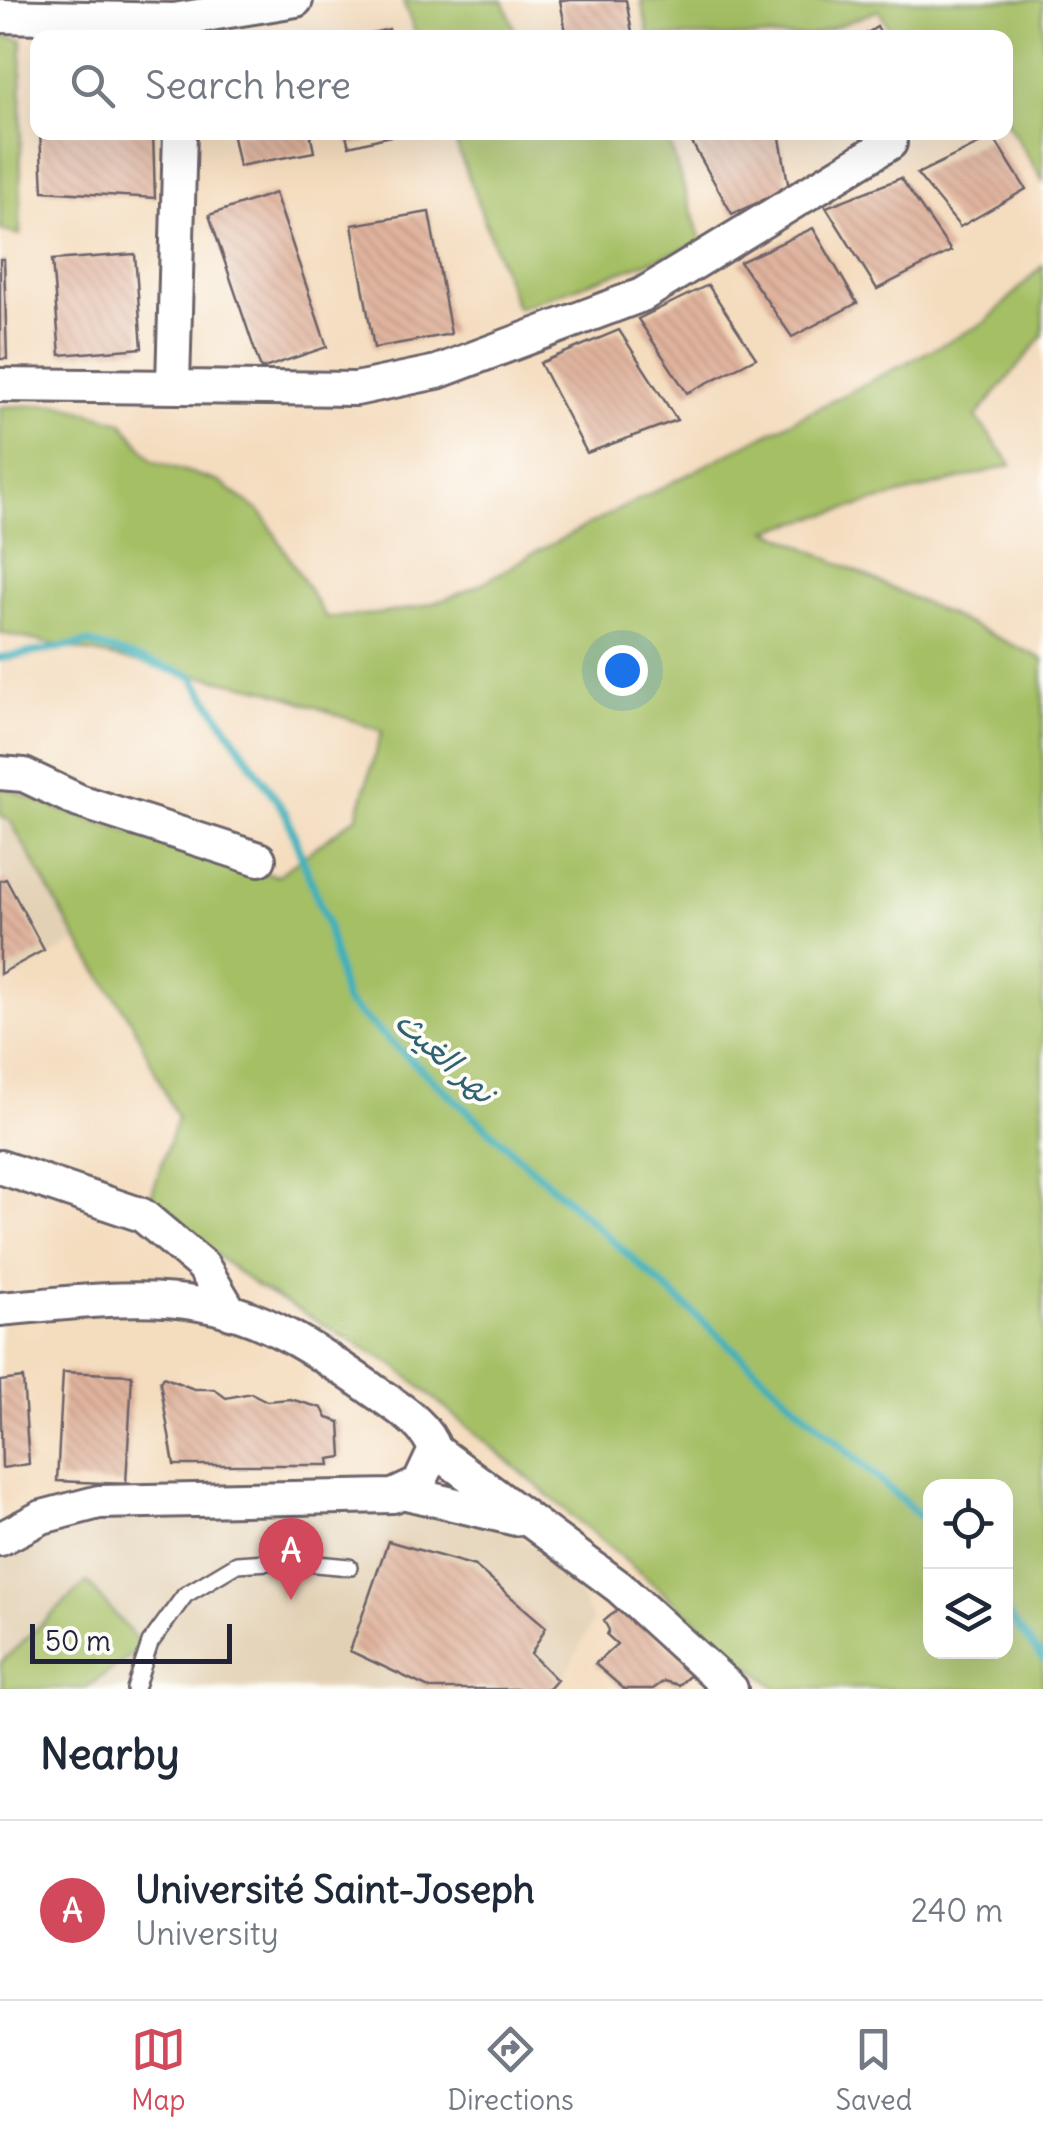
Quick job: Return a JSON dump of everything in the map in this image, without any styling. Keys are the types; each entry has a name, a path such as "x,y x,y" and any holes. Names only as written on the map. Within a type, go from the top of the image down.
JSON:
{"street":[{"path":"0,16 174,29 296,0"},
{"path":"173,384 180,140"},
{"path":"0,385 356,389 437,372 642,296 890,143"},
{"path":"0,772 24,775 80,801 259,858"},
{"path":"0,1167 142,1215 203,1266 232,1313"},
{"path":"0,1309 173,1301 266,1324 354,1377 421,1426 435,1450 660,1620 731,1689"},
{"path":"0,1539 42,1517 99,1502 370,1499 419,1484 435,1450"},
{"path":"402,1492 530,1522"}],"lane":[{"path":"135,1689 150,1644 185,1595 237,1564 284,1561 349,1567"}],"shaded area":[{"path":"0,815 10,820 78,941 0,986"},
{"path":"396,1507 502,1526 542,1552 571,1580 593,1621 558,1689 0,1689 0,1554 55,1522 101,1513"}],"green space":[{"path":"503,0 515,30 414,30 403,1"},
{"path":"641,0 1043,0 1043,181 1013,132 1013,30 890,30 879,10 827,30 647,30"},
{"path":"0,36 22,39 20,235 0,230"},
{"path":"455,140 668,140 702,243 517,308"},
{"path":"1043,265 1043,336 976,417 1012,465 768,530 1043,659 1043,1689 777,1689 397,1367 253,1284 149,1202 177,1118 132,1022 78,941 10,820 0,815 0,785 60,810 277,876 357,816 382,731 272,691 0,633 0,407 59,404 122,422 153,461 219,482 262,513 326,618 433,603 478,585 986,322"},
{"path":"87,1582 143,1647 84,1689 3,1689 0,1663"}],"building":[{"path":"560,0 626,0 632,30 566,30"},
{"path":"40,140 153,140 155,198 43,191"},
{"path":"234,140 312,140 314,152 239,166"},
{"path":"347,140 374,140 349,146"},
{"path":"690,140 780,140 789,189 732,214"},
{"path":"987,140 995,140 1026,189 960,227 917,174"},
{"path":"901,178 951,251 877,289 826,207"},
{"path":"275,193 327,347 261,369 209,215"},
{"path":"429,212 451,334 374,348 352,225"},
{"path":"813,228 857,303 792,337 740,262"},
{"path":"135,254 142,348 60,355 52,260"},
{"path":"0,259 4,259 7,359 0,359"},
{"path":"708,285 756,358 687,393 638,319"},
{"path":"619,330 677,420 587,453 540,363"},
{"path":"6,879 44,950 0,974 0,881"},
{"path":"63,1372 132,1375 126,1484 57,1481"},
{"path":"163,1377 194,1389 214,1389 226,1398 251,1393 267,1401 290,1399 322,1408 327,1418 340,1422 342,1457 329,1459 330,1465 174,1465 160,1382"},
{"path":"23,1378 29,1464 2,1468 0,1381"},
{"path":"388,1541 475,1566 546,1627 531,1654 557,1680 549,1689 431,1689 350,1651"},
{"path":"618,1609 697,1669 679,1685 664,1681 653,1689 624,1689 595,1664 617,1644 607,1635 609,1630 604,1621"}],"waterway":[{"name":"نهر الغيث","path":"0,658 88,643 192,676 286,814 327,924 345,1001 923,1519"},
{"name":"نهر الغيث","path":"1013,1622 1043,1659"}],"place":[{"name":"Université Saint-Joseph","path":"291,1600"}]}
